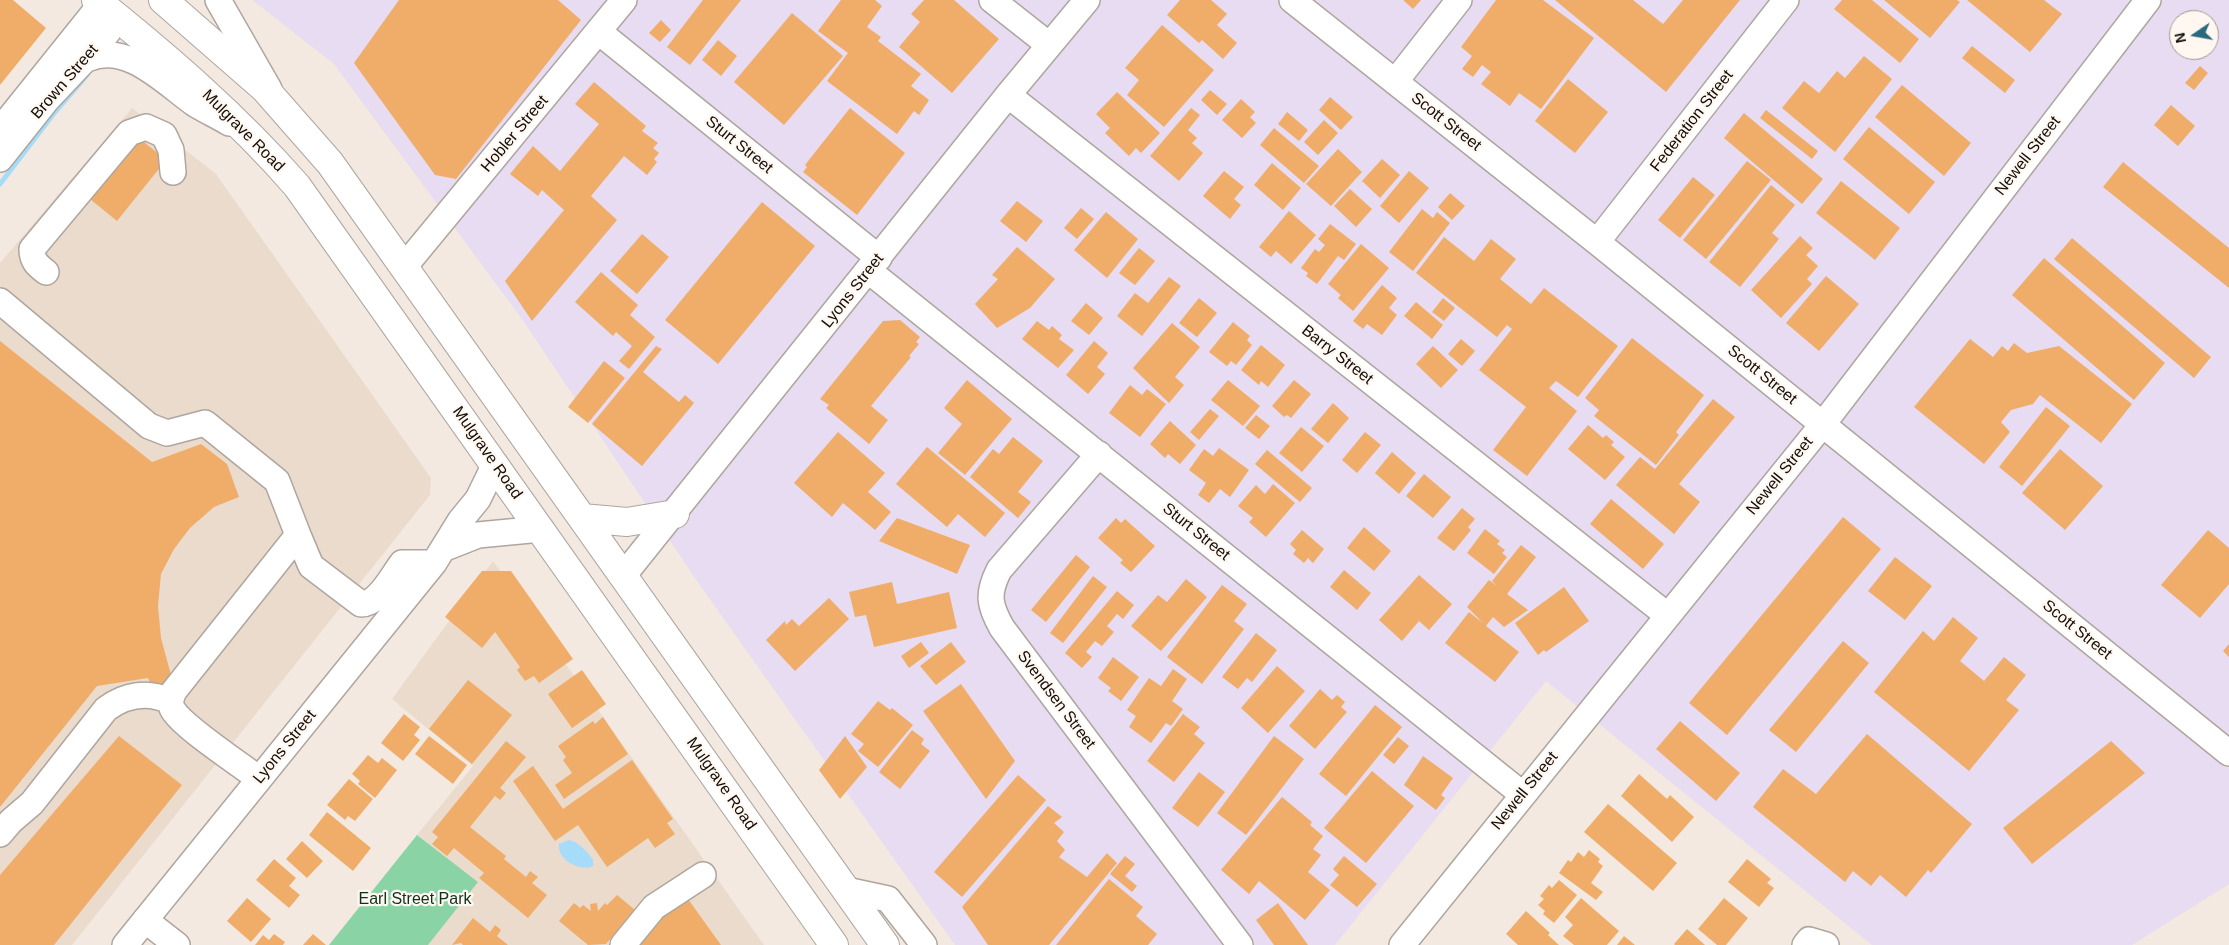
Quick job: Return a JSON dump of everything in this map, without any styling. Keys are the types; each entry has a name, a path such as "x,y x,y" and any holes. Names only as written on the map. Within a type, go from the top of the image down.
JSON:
{"main road":[{"path":"163,0 241,67 276,100 330,163 885,945"},
{"name":"Mulgrave Road","path":"109,4 250,134 308,201 834,945"},
{"path":"582,518 627,522 675,514"},
{"path":"594,605 623,576"}],"street":[{"path":"218,0 276,100"},
{"name":"Hobler Street","path":"404,267 624,0"},
{"path":"992,0 1049,45"},
{"name":"Scott Street","path":"1292,0 1597,242 2229,753"},
{"path":"1394,82 1459,0"},
{"name":"Federation Street","path":"1597,242 1786,0"},
{"name":"Newell Street","path":"1402,945 1522,794 1823,424 2148,0"},
{"name":"Lyons Street","path":"623,576 675,514 1008,95 1085,2"},
{"name":"Brown Street","path":"0,159 46,101 86,59 109,4"},
{"name":"Brown Street","path":"0,130 109,4"},
{"name":"Sturt Street","path":"599,32 1099,454 1522,794"},
{"path":"86,59 100,54 127,58 141,65 195,104 250,134"},
{"name":"Barry Street","path":"1008,95 1667,615"},
{"path":"46,272 36,265 32,257 32,249 130,133 146,128 164,135 171,150 173,172"},
{"path":"0,301 149,426 167,433 205,423 247,455 277,481 311,566 361,604 367,604 375,599 402,564 439,556"},
{"name":"Svendsen Street","path":"1099,454 1000,570 991,586 990,600 993,613 1002,628 1240,945"},
{"name":"Lyons Street","path":"125,945 439,556 460,522 478,499 495,464"},
{"name":"Lyons Street","path":"439,556 478,535 499,535 541,529"},
{"path":"259,779 184,721 173,709 170,700 174,691 298,535"},
{"path":"0,834 10,821 32,803 106,709 117,700 156,694 170,700"},
{"path":"623,945 654,907 703,875"},
{"path":"846,890 888,899 924,945"},
{"path":"145,920 177,945"}],"shaded area":[{"path":"252,0 2229,0 2229,884 2132,945 1872,945 1546,681 1335,945 955,945 697,581 524,322 334,64"},
{"path":"132,108 216,174 431,478 430,495 72,945 0,945 0,263"},
{"path":"493,561 764,945 428,945 478,882 417,835 473,766 392,699"}],"green space":[{"name":"Earl Street Park","path":"417,835 478,882 428,945 329,945"}],"water":[{"path":"569,840 586,851 593,860 593,866 576,866 565,860 559,850 559,844"}],"building":[{"path":"0,0 13,0 46,28 0,85"},
{"path":"399,0 558,0 581,20 456,179 435,175 354,63"},
{"path":"703,0 741,0 690,65 667,47"},
{"path":"841,0 875,0 882,6 867,27 881,37 878,41 921,74 911,86 929,100 919,115 914,111 897,134 827,81 848,53 818,31"},
{"path":"924,0 954,0 999,39 952,93 899,47 920,22 911,14"},
{"path":"1180,0 1211,0 1227,14 1217,25 1237,43 1223,59 1202,40 1199,43 1167,15"},
{"path":"1403,0 1421,0 1413,9"},
{"path":"1496,0 1543,0 1594,38 1541,109 1519,93 1510,106 1481,84 1491,72 1482,65 1473,77 1462,69 1472,56 1461,47"},
{"path":"1555,0 1633,0 1663,24 1683,0 1740,0 1666,92"},
{"path":"1842,0 1872,0 1919,39 1900,63 1834,9"},
{"path":"1884,0 1957,0 1960,2 1930,38"},
{"path":"1967,0 2044,0 2062,14 2030,52"},
{"path":"792,13 843,56 784,125 734,82"},
{"path":"661,20 671,30 660,42 649,33"},
{"path":"1162,25 1214,70 1164,127 1127,95 1139,80 1125,68"},
{"path":"718,40 737,56 721,76 702,60"},
{"path":"1972,46 2015,80 2005,93 1962,58"},
{"path":"1864,56 1892,79 1835,152 1782,108 1804,81 1819,93 1837,71 1845,78"},
{"path":"2200,66 2208,73 2194,90 2185,83"},
{"path":"1568,79 1608,112 1575,153 1535,121"},
{"path":"594,82 646,126 642,131 658,143 653,148 659,153 654,159 657,162 647,175 624,156 591,196 617,220 532,321 505,281 564,210 542,190 538,196 510,174 533,146 560,171 599,124 575,104"},
{"path":"1902,85 1971,143 1944,176 1875,117"},
{"path":"1210,90 1227,104 1217,115 1201,100"},
{"path":"1117,92 1160,133 1141,153 1136,148 1129,156 1105,133 1110,128 1096,114"},
{"path":"1330,97 1353,117 1341,130 1319,110"},
{"path":"1241,99 1255,112 1250,117 1256,123 1242,138 1222,120"},
{"path":"2171,105 2195,126 2178,146 2154,125"},
{"path":"850,108 905,153 857,215 803,172 807,167 805,165"},
{"path":"1191,108 1200,115 1188,130 1197,138 1192,143 1203,153 1179,181 1150,156"},
{"path":"1766,110 1818,151 1812,159 1760,118"},
{"path":"1287,112 1308,130 1299,141 1278,124"},
{"path":"1744,113 1823,179 1802,204 1724,138"},
{"path":"1324,120 1338,133 1318,155 1304,142"},
{"path":"1869,127 1935,182 1909,214 1843,159"},
{"path":"1274,128 1319,166 1304,183 1260,145"},
{"path":"139,138 166,160 117,221 90,199"},
{"path":"1338,149 1362,172 1331,206 1306,184"},
{"path":"1382,159 1400,175 1380,198 1362,181"},
{"path":"1747,161 1771,180 1706,259 1683,240"},
{"path":"2123,162 2229,248 2229,288 2103,187"},
{"path":"1272,163 1301,188 1283,210 1254,185"},
{"path":"1224,171 1244,187 1234,199 1241,205 1230,219 1203,196"},
{"path":"1409,171 1429,188 1399,223 1380,206"},
{"path":"1693,177 1715,195 1680,238 1658,220"},
{"path":"1841,181 1900,228 1875,260 1816,213"},
{"path":"1771,185 1795,205 1772,233 1779,239 1740,287 1709,262"},
{"path":"1350,189 1372,209 1356,227 1334,206"},
{"path":"1450,193 1465,206 1452,220 1438,207"},
{"path":"1017,201 1043,221 1026,242 1000,221"},
{"path":"762,202 815,246 718,364 665,320"},
{"path":"1081,208 1094,219 1077,239 1064,228"},
{"path":"1422,209 1433,218 1437,212 1450,223 1413,271 1389,252"},
{"path":"1289,211 1316,235 1291,264 1276,251 1271,257 1259,247"},
{"path":"1106,212 1138,239 1107,278 1074,250"},
{"path":"1330,224 1356,244 1344,260 1338,256 1317,284 1306,276 1308,273 1301,268 1315,249 1319,252 1325,245 1318,239"},
{"path":"642,234 669,257 637,294 610,271"},
{"path":"1800,236 1813,248 1806,255 1818,266 1807,279 1812,284 1781,318 1751,290"},
{"path":"1444,237 1474,261 1491,239 1516,259 1500,279 1531,304 1544,288 1618,346 1578,397 1556,381 1549,388 1577,411 1527,476 1493,450 1526,407 1479,370 1512,329 1507,325 1497,337 1416,273"},
{"path":"2072,238 2211,357 2194,378 2054,259"},
{"path":"1361,244 1389,268 1353,311 1338,298 1341,295 1328,284"},
{"path":"1017,247 1055,279 1030,308 997,328 975,304 998,279 992,275"},
{"path":"1139,248 1155,261 1135,285 1119,273"},
{"path":"2044,258 2165,363 2134,400 2012,295"},
{"path":"601,272 638,305 630,315 655,337 629,369 619,361 632,346 616,332 613,336 575,302"},
{"path":"1826,276 1859,304 1819,351 1786,323"},
{"path":"1169,277 1181,286 1142,336 1117,316 1135,293 1148,303"},
{"path":"1382,285 1397,298 1389,308 1397,315 1382,335 1367,324 1363,329 1353,321"},
{"path":"1199,298 1217,313 1197,337 1179,323"},
{"path":"1443,298 1455,308 1444,321 1432,312"},
{"path":"1416,302 1443,325 1432,339 1404,316"},
{"path":"1086,303 1103,318 1089,335 1071,321"},
{"path":"900,320 920,337 916,342 919,344 909,356 911,357 871,406 888,420 869,444 826,408 829,405 820,399 883,321"},
{"path":"1037,321 1049,330 1052,326 1062,335 1059,339 1074,350 1058,368 1022,339"},
{"path":"1233,322 1250,336 1247,340 1252,345 1236,365 1231,361 1227,366 1209,352"},
{"path":"1172,323 1200,347 1175,377 1184,385 1169,403 1133,368"},
{"path":"1632,338 1704,395 1676,432 1679,435 1656,465 1594,416 1599,410 1585,398"},
{"path":"1461,339 1475,351 1462,366 1448,354"},
{"path":"1970,339 1993,357 2002,346 2008,351 2014,343 2027,353 2059,346 2132,404 2101,443 2040,395 2033,404 2011,410 2001,422 2010,432 1984,464 1914,407"},
{"path":"0,341 152,462 201,444 227,464 239,497 214,507 190,528 174,549 161,574 158,606 161,638 174,686 154,694 148,678 97,686 0,807"},
{"path":"1094,341 1108,353 1097,367 1105,374 1088,394 1066,375"},
{"path":"1261,345 1285,365 1268,387 1261,381 1259,385 1241,370"},
{"path":"656,346 662,349 643,372 679,402 685,395 694,403 642,466 592,424"},
{"path":"1433,346 1458,370 1441,388 1416,364"},
{"path":"604,361 625,378 588,423 568,407"},
{"path":"967,380 1012,419 965,475 938,453 962,424 944,408"},
{"path":"1228,380 1260,406 1243,426 1211,400"},
{"path":"1294,380 1311,394 1291,418 1287,415 1284,417 1272,406"},
{"path":"1130,385 1142,395 1147,389 1166,404 1140,437 1109,413"},
{"path":"1713,399 1735,417 1679,484 1700,502 1674,534 1616,485 1640,457 1655,469"},
{"path":"1333,403 1349,418 1328,443 1311,429"},
{"path":"2046,407 2070,426 2022,486 1999,467"},
{"path":"1210,409 1219,416 1199,440 1190,432"},
{"path":"1256,415 1270,426 1259,439 1245,428"},
{"path":"1170,421 1196,445 1180,464 1168,454 1165,458 1150,444"},
{"path":"1588,425 1603,438 1606,435 1614,442 1611,445 1625,457 1605,480 1568,449"},
{"path":"1301,427 1324,446 1302,472 1279,453"},
{"path":"838,432 885,473 868,492 891,512 875,530 843,503 832,517 794,483"},
{"path":"1365,432 1381,445 1357,473 1342,460"},
{"path":"1013,437 1043,461 1018,492 1031,502 1018,518 970,477 993,449 999,454"},
{"path":"927,447 1005,513 985,537 958,514 947,527 896,484"},
{"path":"1219,448 1249,470 1230,497 1220,489 1209,503 1198,495 1206,483 1189,470 1204,449 1213,456"},
{"path":"2060,449 2103,486 2065,530 2022,493"},
{"path":"1267,450 1312,488 1300,502 1255,464"},
{"path":"1392,452 1416,473 1399,494 1375,473"},
{"path":"1424,474 1451,497 1433,518 1406,496"},
{"path":"1273,484 1295,503 1266,537 1249,522 1253,518 1238,506 1256,485 1265,494"},
{"path":"1611,499 1664,544 1643,569 1590,524"},
{"path":"1462,508 1475,519 1468,527 1471,530 1454,551 1437,538"},
{"path":"1843,517 1881,549 1727,735 1689,703"},
{"path":"897,518 970,545 957,574 879,541"},
{"path":"1116,518 1121,523 1125,519 1155,546 1131,572 1120,563 1123,560 1098,538"},
{"path":"1364,527 1391,551 1374,571 1347,548"},
{"path":"1485,529 1500,541 1497,544 1505,550 1502,553 1507,557 1494,574 1467,553"},
{"path":"1302,530 1324,549 1313,563 1308,558 1304,563 1293,554 1296,550 1290,544"},
{"path":"2208,530 2229,548 2229,584 2200,618 2161,585"},
{"path":"1521,545 1536,557 1507,594 1528,610 1504,627 1493,617 1486,626 1519,652 1495,682 1445,643 1469,612 1483,623 1467,607 1489,580 1497,586 1492,581"},
{"path":"1076,555 1090,567 1046,622 1031,610"},
{"path":"1895,557 1932,586 1905,620 1868,591"},
{"path":"1344,570 1371,593 1357,610 1330,587"},
{"path":"482,571 511,571 573,659 539,683 534,676 525,681 517,670 520,667 495,632 482,648 445,617"},
{"path":"1419,575 1452,604 1429,630 1419,621 1402,641 1379,620"},
{"path":"1093,576 1107,587 1063,643 1050,633"},
{"path":"1186,579 1207,597 1161,651 1131,626 1158,595 1167,602"},
{"path":"892,582 897,604 949,592 957,628 874,647 866,615 855,617 849,592"},
{"path":"1222,585 1247,604 1234,621 1244,629 1202,684 1167,657"},
{"path":"1564,587 1589,621 1546,652 1544,650 1538,655 1515,623"},
{"path":"1117,591 1134,605 1123,619 1117,614 1107,626 1114,632 1102,646 1095,641 1086,652 1092,657 1082,668 1065,653"},
{"path":"829,598 849,619 795,671 766,640 785,621 786,625 792,619 799,626"},
{"path":"1953,617 1978,638 1960,661 1984,681 2004,657 2026,675 2006,700 2019,710 1969,771 1874,692 1923,631 1934,641"},
{"path":"1256,633 1277,650 1252,682 1247,678 1238,689 1222,677"},
{"path":"1843,641 1869,663 1796,752 1769,730"},
{"path":"921,642 929,653 909,668 901,656"},
{"path":"951,642 966,662 936,685 920,666"},
{"path":"2229,644 2229,657 2223,651"},
{"path":"1113,657 1139,677 1121,701 1108,691 1111,688 1098,678"},
{"path":"1277,666 1305,691 1268,733 1241,708"},
{"path":"1173,669 1187,679 1172,701 1183,709 1171,726 1166,723 1151,743 1129,727 1136,716 1127,710 1149,678 1161,686"},
{"path":"582,670 606,704 572,728 548,694"},
{"path":"468,680 512,715 472,764 429,729"},
{"path":"961,684 1015,761 986,799 923,711"},
{"path":"1320,689 1332,700 1337,695 1345,702 1341,707 1347,712 1315,749 1289,726"},
{"path":"878,701 890,710 892,708 913,725 878,767 858,751 864,744 851,734"},
{"path":"1375,705 1402,727 1346,796 1319,774"},
{"path":"404,714 420,727 414,735 420,740 403,761 381,743"},
{"path":"1183,714 1200,727 1194,734 1205,743 1174,782 1147,761"},
{"path":"603,717 628,754 564,799 555,785 572,773 563,760 566,757 558,746 593,721 595,724"},
{"path":"1680,721 1740,773 1716,801 1656,749"},
{"path":"912,730 924,739 921,744 930,751 900,789 879,772"},
{"path":"1867,734 1972,824 1931,873 1928,870 1906,897 1880,875 1871,886 1853,871 1845,882 1753,807 1783,769 1816,794"},
{"path":"119,736 182,785 54,945 0,945 0,875"},
{"path":"429,736 467,765 453,784 415,754"},
{"path":"845,736 867,767 840,799 819,770"},
{"path":"1274,736 1304,759 1246,835 1217,813"},
{"path":"1398,737 1409,746 1394,764 1383,755"},
{"path":"506,741 526,757 500,788 506,793 500,800 495,796 470,827 506,856 504,859 526,877 530,871 538,877 532,883 547,895 528,918 479,878 484,873 454,848 447,856 432,844 438,837 432,832"},
{"path":"2111,741 2145,773 2032,864 2003,828"},
{"path":"368,755 378,763 382,758 397,770 375,798 358,784 360,781 352,774"},
{"path":"1423,756 1453,778 1441,795 1445,798 1436,810 1404,785"},
{"path":"632,760 673,819 667,823 675,834 655,848 648,838 607,867 578,825 555,841 513,781 533,766 563,809"},
{"path":"1372,771 1414,806 1366,863 1324,828"},
{"path":"1199,772 1225,792 1198,827 1172,808"},
{"path":"1639,774 1667,799 1670,795 1694,817 1672,842 1621,796"},
{"path":"1018,775 1046,800 962,897 934,872"},
{"path":"349,779 373,799 355,821 348,816 345,820 327,805"},
{"path":"1282,797 1312,822 1310,825 1323,836 1313,849 1321,855 1308,872 1330,890 1305,920 1259,881 1249,894 1221,870"},
{"path":"1608,804 1677,863 1653,891 1584,832"},
{"path":"1048,806 1062,817 1054,823 1064,832 1057,841 1065,850 1059,857 1087,877 1107,853 1117,863 1049,945 988,945 962,907"},
{"path":"327,812 371,848 353,871 309,835"},
{"path":"302,841 323,861 307,878 286,859"},
{"path":"1589,850 1600,859 1598,862 1603,866 1591,883 1603,892 1596,900 1559,873 1568,860 1571,862 1578,852 1584,857"},
{"path":"1125,856 1135,864 1125,876 1137,886 1132,892 1110,874"},
{"path":"1344,856 1377,884 1357,907 1330,885 1339,875 1333,869"},
{"path":"274,859 296,878 289,886 300,895 289,908 256,880"},
{"path":"1747,859 1771,879 1767,883 1774,888 1759,907 1728,882"},
{"path":"1109,879 1143,907 1136,916 1157,934 1148,945 1056,945"},
{"path":"1559,880 1577,895 1554,923 1543,914 1545,911 1538,905 1544,899 1540,896 1549,885 1552,888"},
{"path":"617,895 635,910 606,944 588,945 559,921 574,903 580,908 583,905 591,911 590,904 597,903 598,911 605,903 607,905"},
{"path":"247,898 271,919 251,942 227,921"},
{"path":"1581,898 1619,931 1607,945 1574,945 1563,936 1573,925 1565,917"},
{"path":"1724,898 1748,918 1726,945 1717,945 1698,929"},
{"path":"688,899 721,945 639,945 664,914"},
{"path":"1278,903 1308,945 1274,945 1256,920"},
{"path":"1526,911 1550,933 1548,935 1559,945 1518,945 1506,934"},
{"path":"473,918 490,932 495,925 501,930 497,936 508,945 463,945 461,943 452,945"},
{"path":"1687,929 1705,945 1675,945"},
{"path":"274,934 285,942 283,945 255,945 263,935 269,940"},
{"path":"313,934 326,945 303,945"},
{"path":"1624,936 1635,945 1617,945"}],"waterway":[{"path":"0,184 55,112 87,75"}]}
